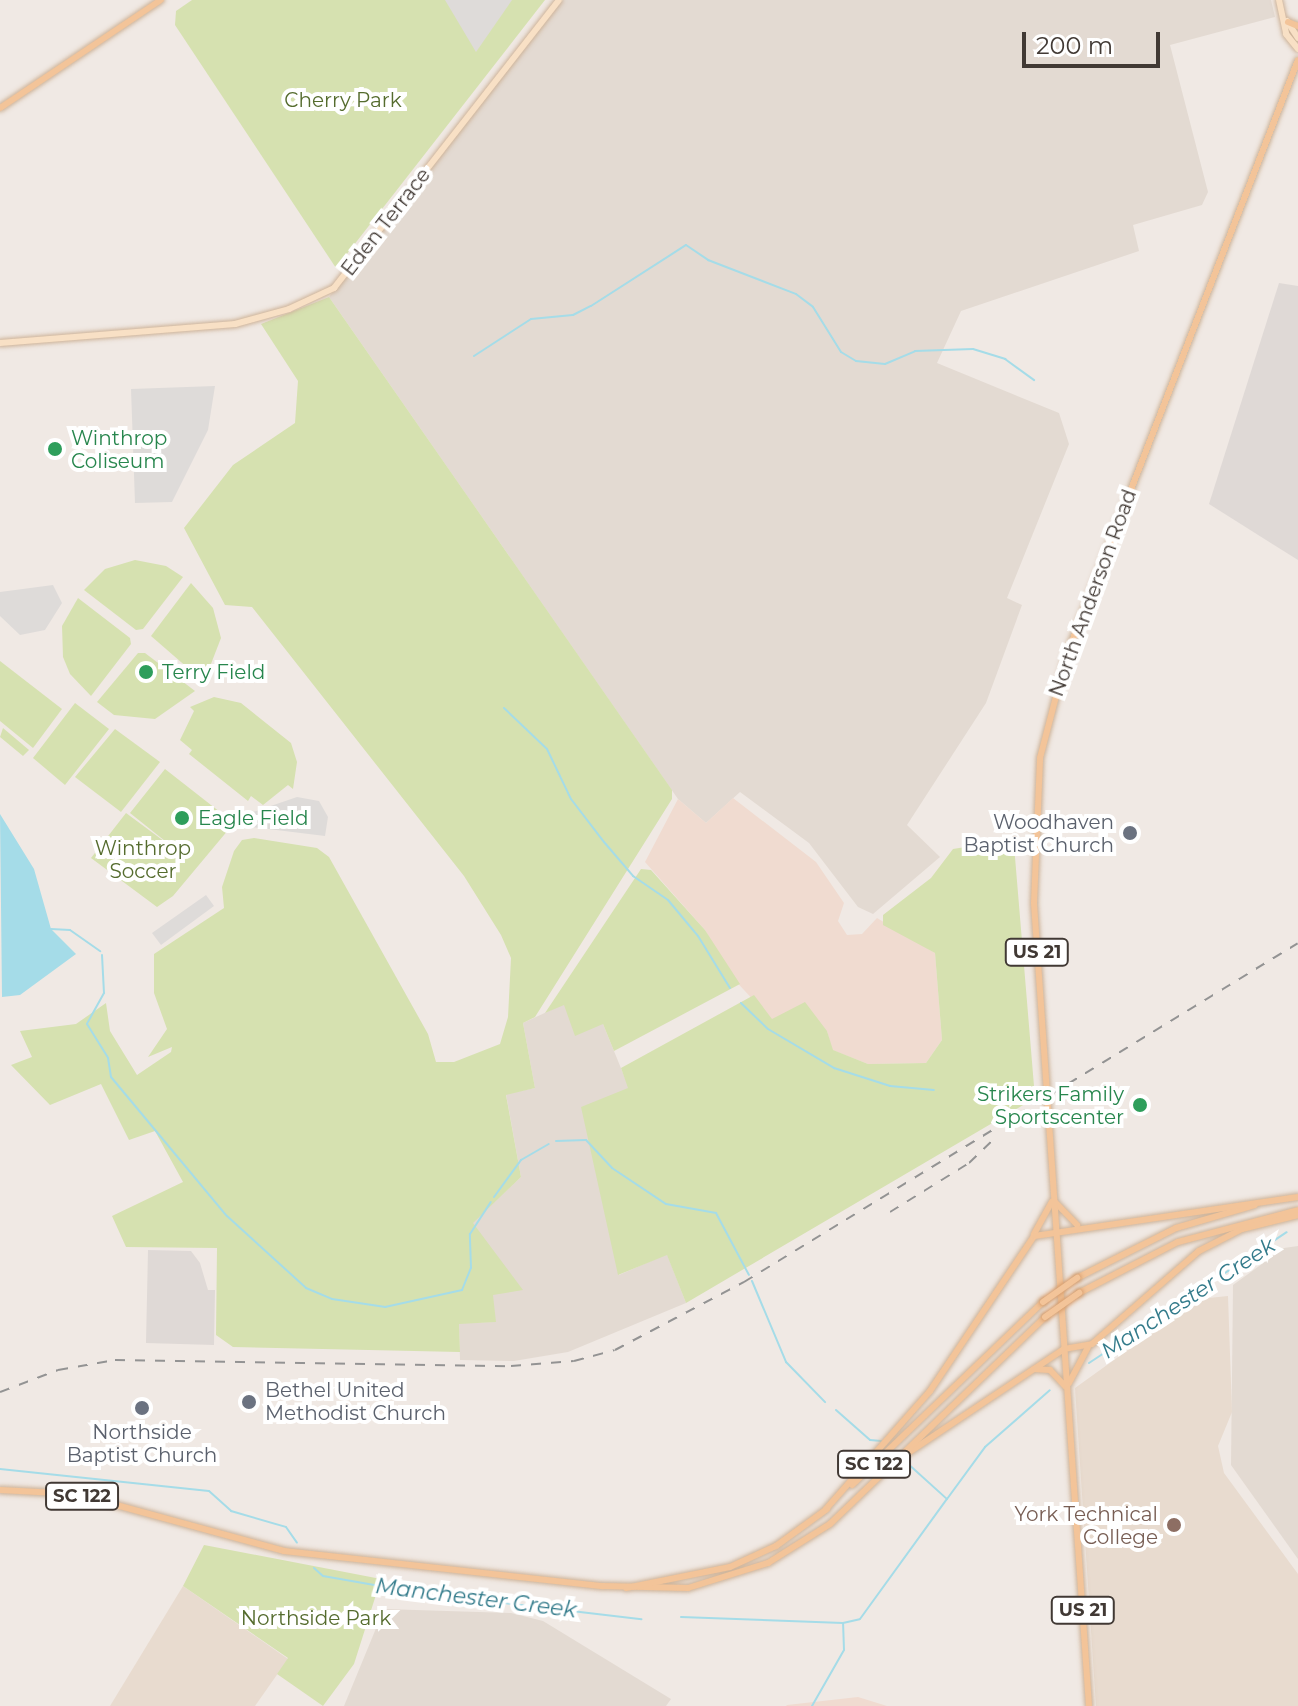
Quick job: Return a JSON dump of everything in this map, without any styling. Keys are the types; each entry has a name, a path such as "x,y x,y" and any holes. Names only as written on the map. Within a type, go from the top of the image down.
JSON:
{"main road":[{"path":"0,108 161,0"},
{"path":"1288,22 1298,26"},
{"name":"North Anderson Road","path":"1064,1349 1033,891 1035,805 1045,729 1067,654 1298,60"},
{"path":"1291,78 1298,72"},
{"path":"1031,1239 1041,1232 1056,1234 1080,1227 1298,1197"},
{"name":"SC 122","path":"626,1588 730,1567 776,1546 826,1509 1043,1302 1077,1278 1176,1228 1298,1197"},
{"path":"1053,1199 1062,1215 1080,1227"},
{"path":"826,1509 930,1391 1031,1239 1053,1199"},
{"path":"1028,1371 1050,1370 1067,1390 1079,1360 1092,1344 1199,1251 1242,1229 1298,1213"},
{"name":"SC 122","path":"0,1490 76,1494 284,1551 626,1588 688,1588 768,1563 830,1524 1045,1317 1079,1293 1178,1242 1298,1213"},
{"path":"889,1467 1064,1349 1092,1344"},
{"name":"US 21","path":"1064,1349 1089,1706"}],"street":[{"name":"Eden Terrace","path":"0,343 235,324 327,292 559,0"},
{"path":"1279,0 1286,34 1298,49"},
{"path":"1282,13 1298,38"}],"shaded area":[{"path":"445,0 512,0 476,52"},
{"path":"563,0 1271,0 1275,17 1170,45 1208,192 1202,205 1133,225 1139,251 961,311 937,363 1059,413 1069,444 1007,598 1022,605 986,703 907,825 940,857 873,914 858,907 809,843 740,792 706,823 678,799 329,297"},
{"path":"1279,283 1298,286 1298,560 1209,504"},
{"path":"215,386 208,430 172,502 135,503 131,389"},
{"path":"53,585 62,603 45,630 20,635 0,616 0,592"},
{"path":"297,797 319,801 328,817 325,836 251,827 253,812"},
{"path":"733,798 816,862 844,903 838,921 847,935 862,934 877,918 935,953 942,1040 926,1063 868,1064 832,1050 827,1031 772,1020 731,976 705,930 645,862 678,799 706,823"},
{"path":"206,895 214,906 161,945 152,933"},
{"path":"564,1004 603,1024 629,1088 619,1275 667,1254 686,1303 568,1352 514,1361 460,1360 459,1323 495,1322 472,1223 521,1177 506,1094 535,1088 523,1023"},
{"path":"1298,1246 1298,1559 1231,1465 1233,1285 1284,1248"},
{"path":"148,1250 191,1251 200,1263 208,1290 215,1290 214,1345 146,1343"},
{"name":"York Technical College","path":"1228,1296 1232,1412 1218,1446 1224,1473 1298,1574 1298,1706 1096,1706 1075,1388 1199,1299"},
{"path":"183,1586 288,1659 255,1706 110,1706"},
{"path":"384,1609 511,1613 543,1621 671,1699 666,1706 344,1706"},
{"path":"858,1697 887,1706 786,1706 787,1705"}],"green space":[{"name":"Cherry Park","path":"192,0 545,0 336,268 175,25 176,11"},
{"path":"329,297 672,790 672,799 535,1017 523,1023 535,1088 506,1095 521,1177 473,1223 523,1290 493,1295 496,1322 459,1324 460,1352 233,1347 216,1335 217,1248 126,1247 112,1216 183,1182 155,1131 129,1140 101,1084 50,1105 11,1065 32,1057 20,1031 76,1024 106,1003 110,1031 137,1075 171,1052 172,1047 148,1057 167,1029 154,993 154,954 224,908 222,887 234,851 242,840 254,838 317,848 329,857 428,1034 436,1062 454,1062 500,1044 508,1017 511,958 501,935 464,876 252,607 225,605 184,528 233,465 295,423 298,381 261,324"},
{"path":"135,560 166,566 183,577 143,629 136,630 84,590 105,569"},
{"path":"191,583 213,608 221,638 204,682 151,636"},
{"path":"78,598 130,638 131,644 91,696 70,674 63,657 62,626"},
{"name":"Terry Field","path":"138,653 145,653 195,691 155,719 114,715 97,702"},
{"path":"0,661 62,709 33,748 0,721"},
{"path":"214,697 241,703 291,743 297,762 293,789 288,785 263,805 251,796 248,801 189,754 192,750 180,740 194,711 190,707"},
{"path":"75,703 109,729 65,785 33,758"},
{"path":"3,728 29,750 23,756 0,737"},
{"path":"115,729 160,762 121,812 75,777"},
{"name":"Winthrop Soccer","path":"165,769 234,823 173,896 157,907 91,858 126,813 180,853 130,813"},
{"path":"984,844 1014,845 1035,1098 686,1303 667,1255 618,1275 581,1107 628,1088 621,1068 754,995 772,1019 805,1002 827,1031 833,1050 868,1064 926,1063 942,1040 935,953 883,925 883,915 931,878 953,849"},
{"path":"641,869 651,870 705,930 740,984 614,1051 603,1024 575,1036 564,1005 545,1013"},
{"name":"Northside Park","path":"204,1545 381,1579 354,1664 323,1706 277,1674 288,1658 183,1586"}],"water":[{"path":"0,814 34,869 51,929 76,954 20,995 2,997"}],"waterway":[{"path":"474,356 531,319 573,315 591,306 686,245 708,260 796,294 813,307 841,352 856,361 885,364 915,351 973,349 1005,359 1034,380"},
{"path":"504,708 547,749 571,799 604,842 633,876 668,900 698,936 730,988"},
{"path":"51,929 70,930 100,951"},
{"path":"102,955 104,993 87,1024 108,1058 111,1077 227,1216 306,1288 332,1299 385,1307 462,1290 471,1268 470,1234 491,1202"},
{"path":"741,1003 768,1029 834,1068 890,1086 934,1090"},
{"path":"556,1141 586,1140 612,1168 666,1204 716,1213 749,1275"},
{"path":"494,1197 521,1160 549,1144"},
{"name":"Manchester Creek","path":"1089,1363 1287,1232"},
{"path":"752,1281 786,1362 825,1402"},
{"name":"Manchester Creek","path":"906,1462 947,1499 985,1447 1050,1390"},
{"path":"836,1410 870,1440 881,1441"},
{"name":"Manchester Creek","path":"0,1469 209,1491 231,1511 286,1527 297,1543"},
{"name":"Manchester Creek","path":"681,1617 843,1623 860,1619 947,1499"},
{"name":"Manchester Creek","path":"314,1568 323,1576 419,1593 641,1619"},
{"path":"812,1706 844,1650 843,1624"}],"railway":[{"path":"0,1392 58,1370 115,1360 511,1366 574,1361 615,1350 744,1282 1298,943"},
{"path":"890,1212 969,1163 997,1136"}],"place":[{"name":"Winthrop Coliseum","path":"55,449"},
{"name":"Terry Field","path":"146,672"},
{"name":"Eagle Field","path":"182,818"},
{"name":"Woodhaven Baptist Church","path":"1130,833"},
{"name":"Strikers Family Sportscenter","path":"1140,1105"},
{"name":"Bethel United Methodist Church","path":"249,1402"},
{"name":"Northside Baptist Church","path":"142,1408"},
{"name":"York Technical College","path":"1174,1525"}]}
